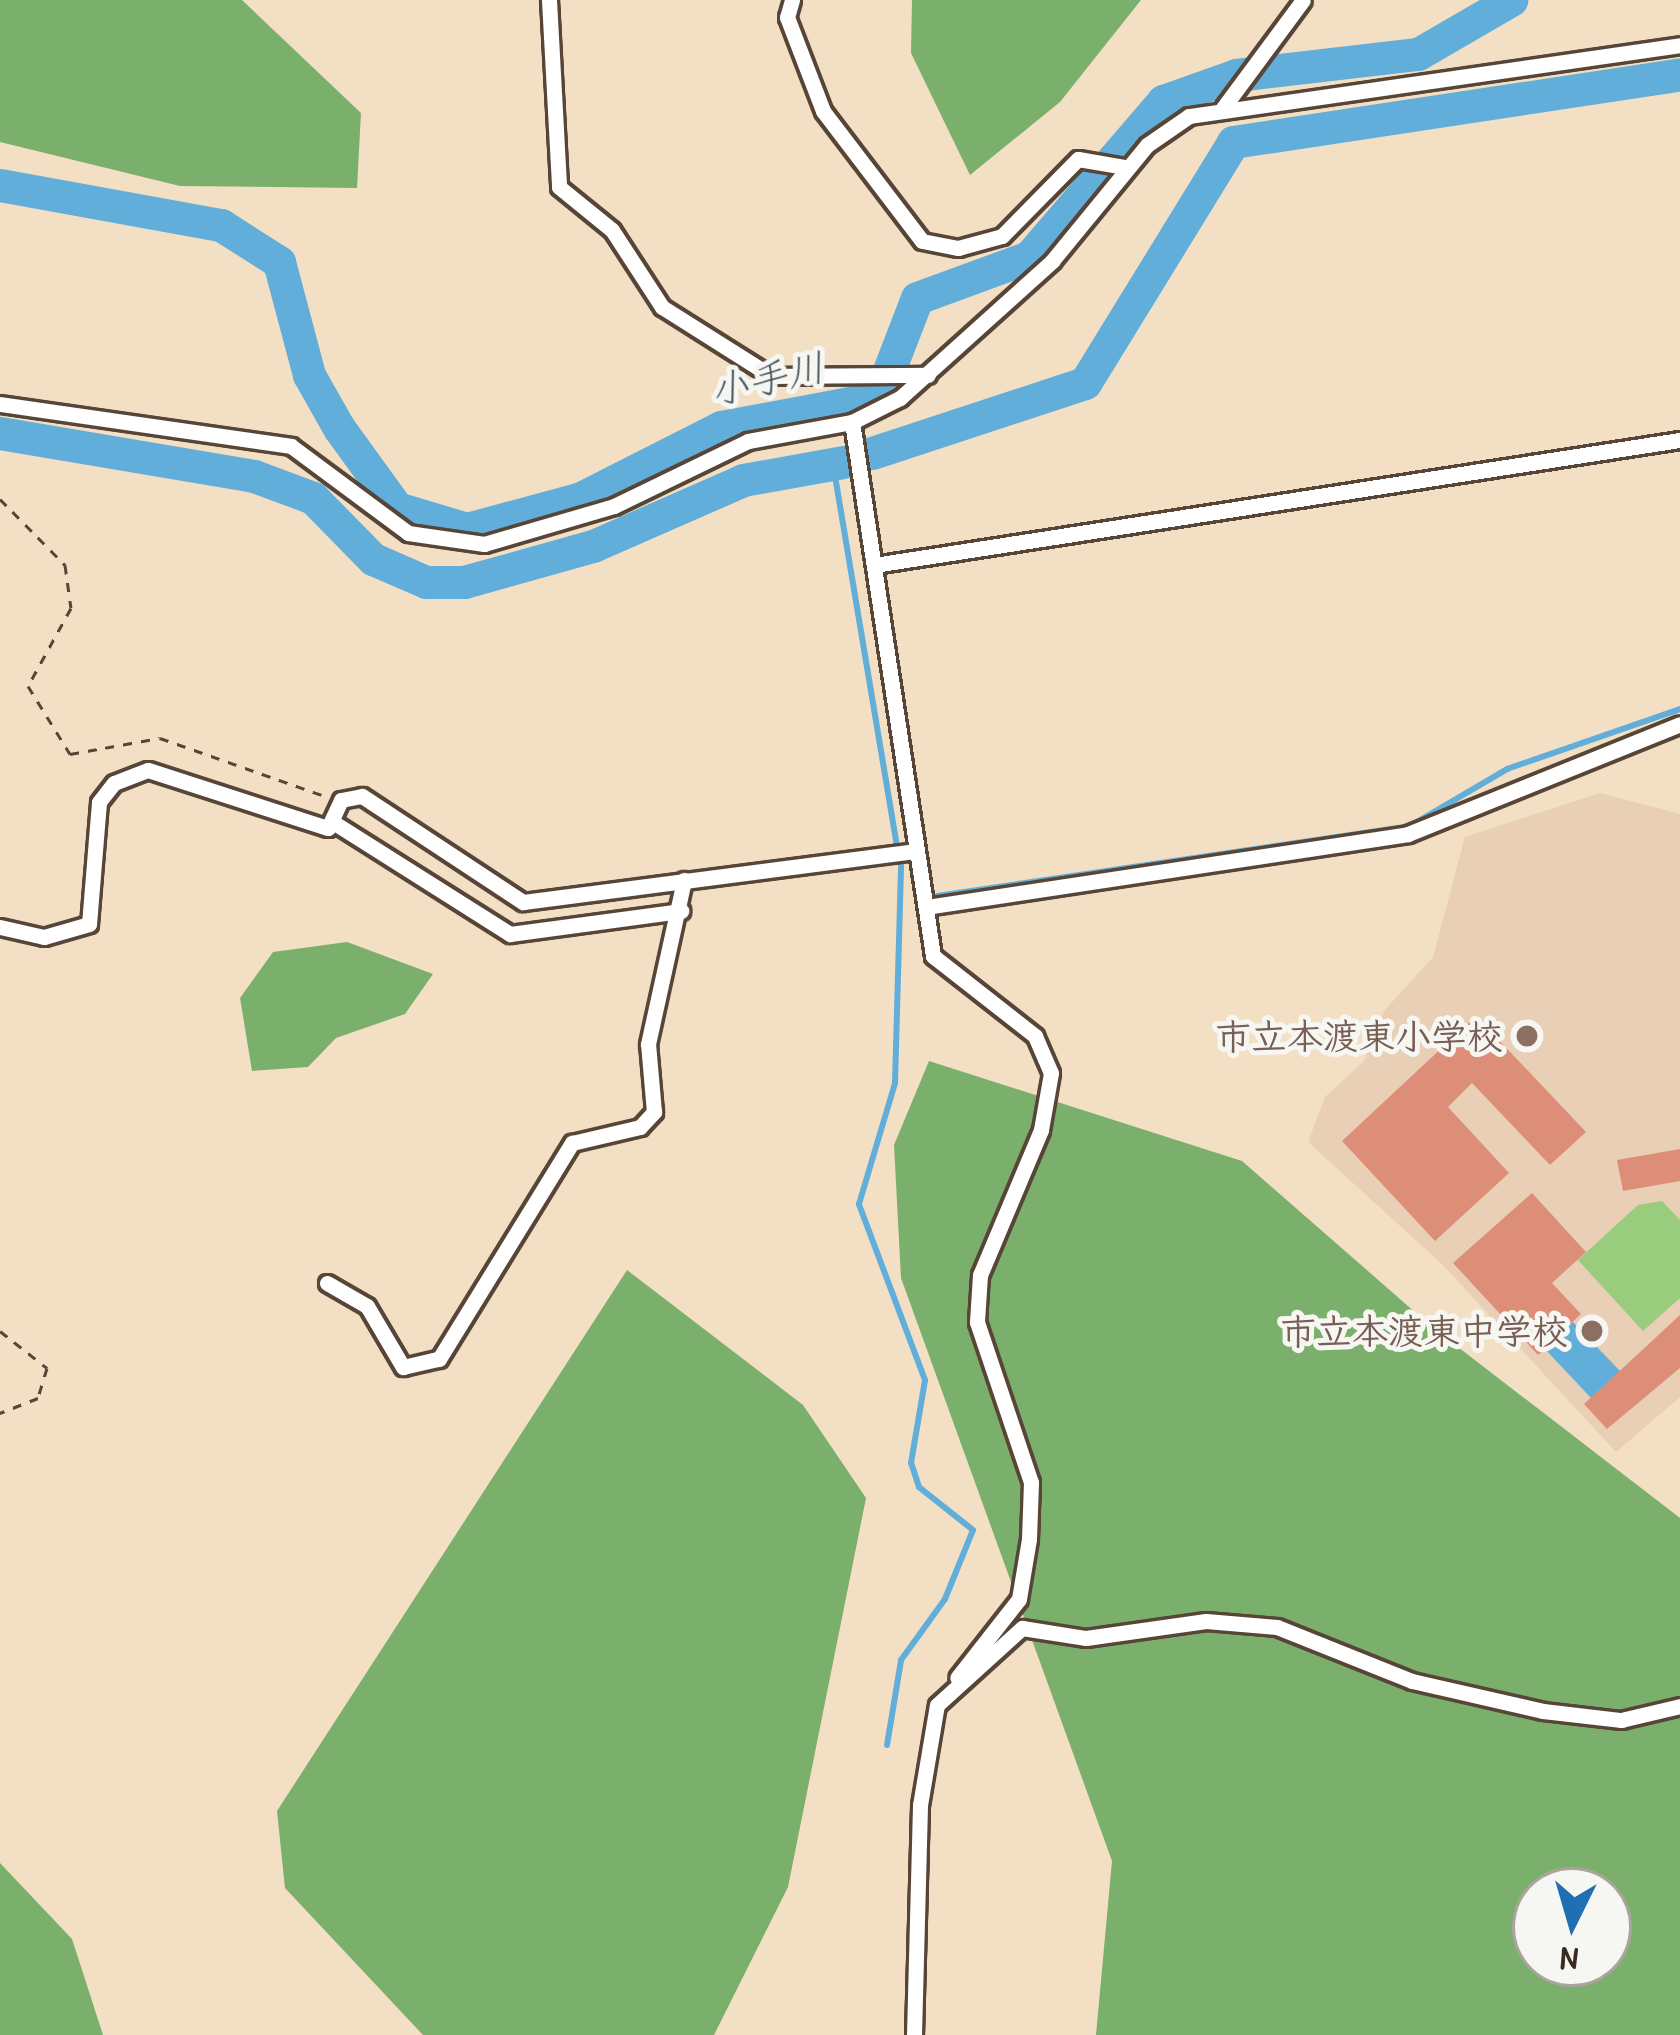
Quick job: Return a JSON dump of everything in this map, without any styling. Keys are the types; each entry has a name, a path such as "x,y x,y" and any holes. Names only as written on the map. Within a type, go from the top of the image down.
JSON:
{"street":[{"path":"549,0 559,187 612,230 633,278 771,376 928,375"},
{"path":"792,0 787,17 823,111 922,241 958,248 1002,236 1078,159 1116,161"},
{"path":"1223,108 1303,0"},
{"path":"0,404 291,446 408,533 455,545 614,506 748,441 852,422 928,375 1052,261 1116,161 1166,129 1223,108 1680,45"},
{"path":"852,422 926,907 942,971 1034,1036 1051,1073 1041,1130 980,1275 977,1322 1031,1482 1022,1586 938,1705 920,1805 914,2035"},
{"path":"874,566 1680,440"},
{"path":"926,907 1408,834 1680,724"},
{"path":"0,927 44,937 89,924 99,802 130,773 336,824 510,934 681,911"},
{"path":"336,824 340,800 362,796 523,902 917,851"},
{"path":"327,1283 367,1306 403,1367 439,1359 572,1143 640,1127 654,1112 648,1044 681,911 684,880"},
{"path":"957,1678 1022,1628 1085,1639 1206,1621 1307,1633 1412,1681 1543,1711 1621,1720 1680,1706"}],"path":[{"path":"0,499 65,565 71,608 28,686 70,754 160,738 340,800"},
{"path":"0,1331 46,1368 38,1398 0,1413"}],"shaded area":[{"name":"市立本渡東小学校","path":"1600,793 1680,814 1680,1397 1616,1452 1443,1265 1308,1142 1325,1097 1364,1061 1384,1011 1433,957 1465,837"}],"green space":[{"path":"0,0 242,0 361,113 357,188 180,186 0,142"},
{"path":"912,0 1141,0 1060,102 970,175 911,53"},
{"path":"347,942 433,974 405,1014 336,1038 308,1067 252,1071 240,998 273,952"},
{"path":"929,1061 1242,1161 1432,1327 1680,1518 1680,2035 1096,2035 1112,1861 901,1278 894,1145"},
{"path":"1662,1201 1680,1220 1680,1298 1643,1331 1578,1260 1638,1205"},
{"path":"627,1270 803,1405 866,1498 788,1887 714,2035 423,2035 285,1888 277,1811"},
{"path":"0,1863 72,1939 103,2035 0,2035"}],"water":[{"path":"1573,1322 1620,1371 1591,1398 1545,1349"}],"building":[{"path":"1476,1016 1586,1132 1550,1165 1472,1083 1448,1107 1509,1173 1435,1241 1342,1141"},
{"path":"1680,1149 1680,1181 1623,1191 1617,1160"},
{"path":"1532,1193 1586,1252 1552,1283 1581,1314 1538,1355 1453,1263"},
{"path":"1680,1315 1680,1368 1607,1429 1584,1404"}],"waterway":[{"name":"小手川","path":"0,185 221,225 279,262 309,375 339,428 397,508 467,529 581,498 721,427 865,400 883,386 917,298 1029,257 1163,101 1236,75 1418,54 1511,0"},
{"path":"872,453 1085,383 1233,142 1680,74"},
{"path":"0,433 254,476 313,498 373,559 426,582 464,582 593,546 743,480 843,462"},
{"path":"833,464 897,845"},
{"path":"937,896 1410,826 1507,769 1680,709"},
{"path":"887,1745 901,1660 945,1599 973,1530 919,1487 911,1463 925,1380 859,1204 895,1083 901,865"}],"place":[{"name":"市立本渡東小学校","path":"1527,1036"},
{"name":"市立本渡東中学校","path":"1592,1331"}]}
